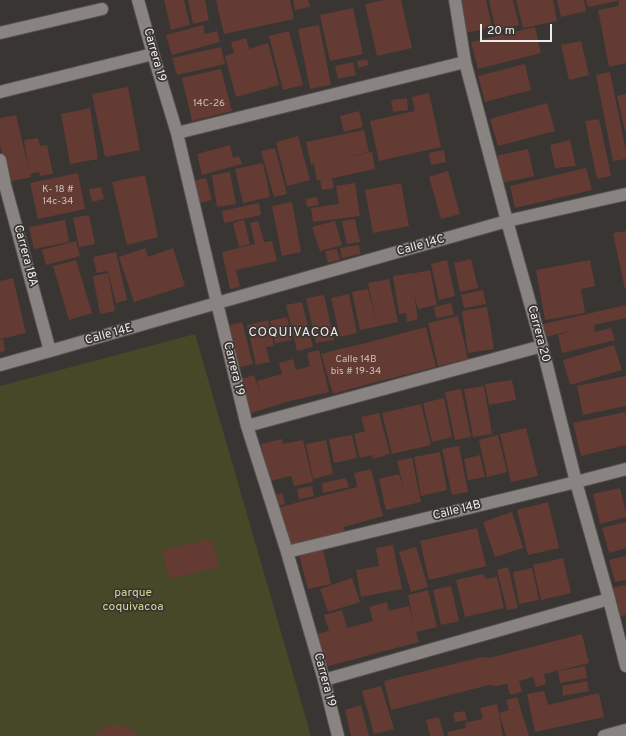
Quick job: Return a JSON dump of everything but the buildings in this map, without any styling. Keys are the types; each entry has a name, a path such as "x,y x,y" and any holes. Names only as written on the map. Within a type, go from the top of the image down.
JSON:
{"street":[{"name":"Carrera 19","path":"138,0 177,133 247,426 287,552 324,680 338,736"},
{"name":"Carrera 20","path":"455,0 465,62 542,346 576,482 626,666"},
{"path":"0,33 102,10"},
{"path":"0,92 153,54"},
{"path":"177,133 465,62"},
{"name":"Carrera 18A","path":"0,160 3,185 50,351"},
{"name":"Calle 14C","path":"217,303 507,221 626,194"},
{"name":"Calle 14E","path":"0,365 217,303"},
{"path":"247,426 542,346"},
{"name":"Calle 14B","path":"287,552 626,469"},
{"path":"324,680 609,599"},
{"path":"604,736 626,730"}],"green space":[{"name":"parque coquivacoa","path":"195,334 311,736 0,736 0,386"}],"district":[{"name":"COQUIVACOA","path":"294,333"}]}
